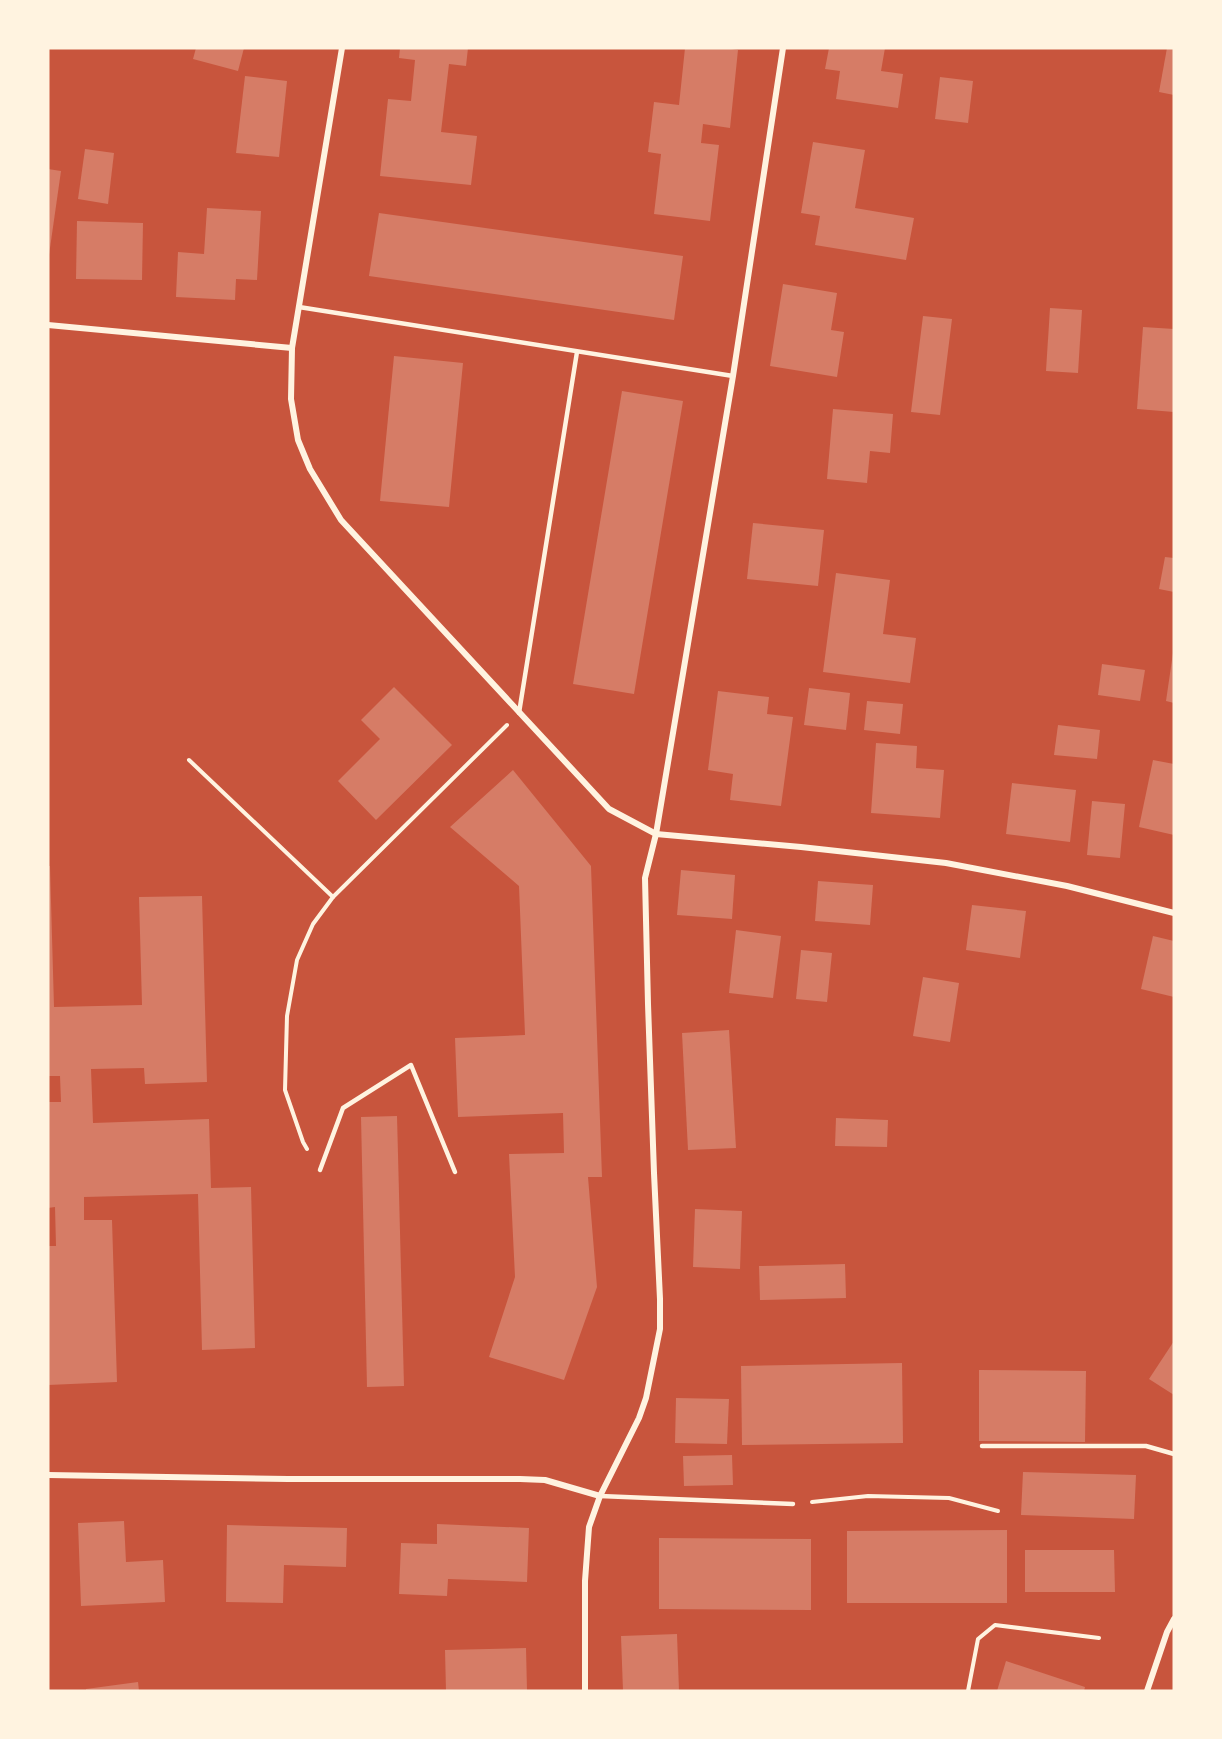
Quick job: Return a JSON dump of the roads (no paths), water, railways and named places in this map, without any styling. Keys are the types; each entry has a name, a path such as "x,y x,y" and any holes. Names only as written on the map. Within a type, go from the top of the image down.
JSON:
{"street":[{"path":"342,48 292,348 291,399 298,440 310,469 341,520 609,809 656,834 946,863 1067,886 1174,913"},
{"path":"585,1691 585,1581 589,1527 600,1496 639,1418 646,1398 660,1329 645,878 656,834 733,376 783,48"},
{"path":"48,325 292,348"},
{"path":"48,1475 288,1479 520,1479 545,1480 600,1496"},
{"path":"1147,1691 1167,1632 1174,1619"}],"lane":[{"path":"299,307 733,376"},
{"path":"519,713 577,352"},
{"path":"320,1170 343,1108 411,1065 455,1172"},
{"path":"982,1446 1146,1446 1174,1454"},
{"path":"600,1496 793,1504"}]}
